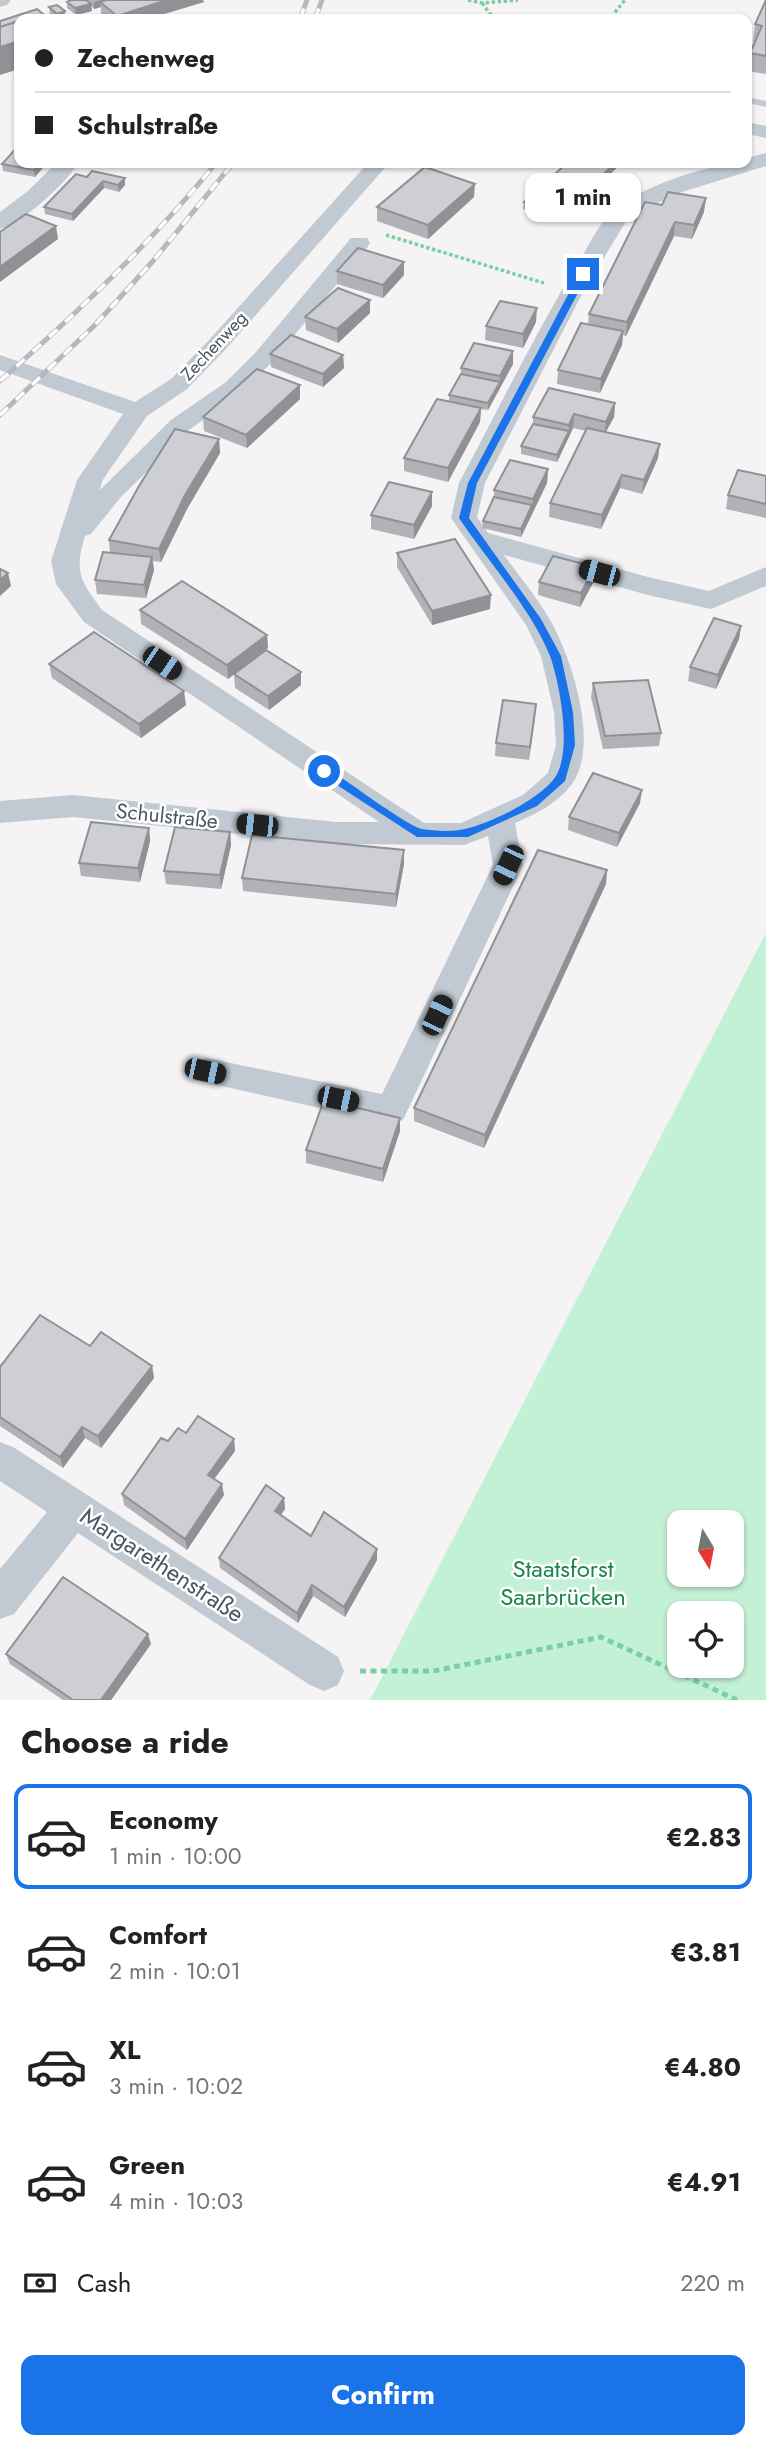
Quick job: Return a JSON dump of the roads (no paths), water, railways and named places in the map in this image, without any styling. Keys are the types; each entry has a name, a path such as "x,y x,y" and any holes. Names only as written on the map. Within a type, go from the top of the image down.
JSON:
{"street":[{"path":"0,222 36,195 63,168"},
{"name":"Zechenweg","path":"375,168 198,365 179,384 138,411 90,480 64,561 69,584 93,616 417,833"},
{"name":"Schulstraße","path":"0,812 73,806 336,833 464,834 533,803 561,778 570,745 568,712 555,656 537,622 464,518 472,483 572,292 617,219 641,202 671,188 737,168"},
{"name":"Zechenweg","path":"73,539 112,491 180,425 234,387 264,357 359,243"},
{"path":"0,362 138,411"},
{"path":"478,539 648,586 711,600 766,576"},
{"path":"205,1071 391,1110 508,865 500,820"},
{"name":"Margarethenstraße","path":"0,1460 324,1671"},
{"path":"0,1600 74,1508"}],"railway":[{"path":"302,14 307,0"},
{"path":"317,14 322,0"},
{"path":"0,381 113,276 212,168"},
{"path":"0,415 95,325 153,261 229,168"}],"park label":[{"name":"Staatsforst Saarbrücken","path":"563,1583"}]}
